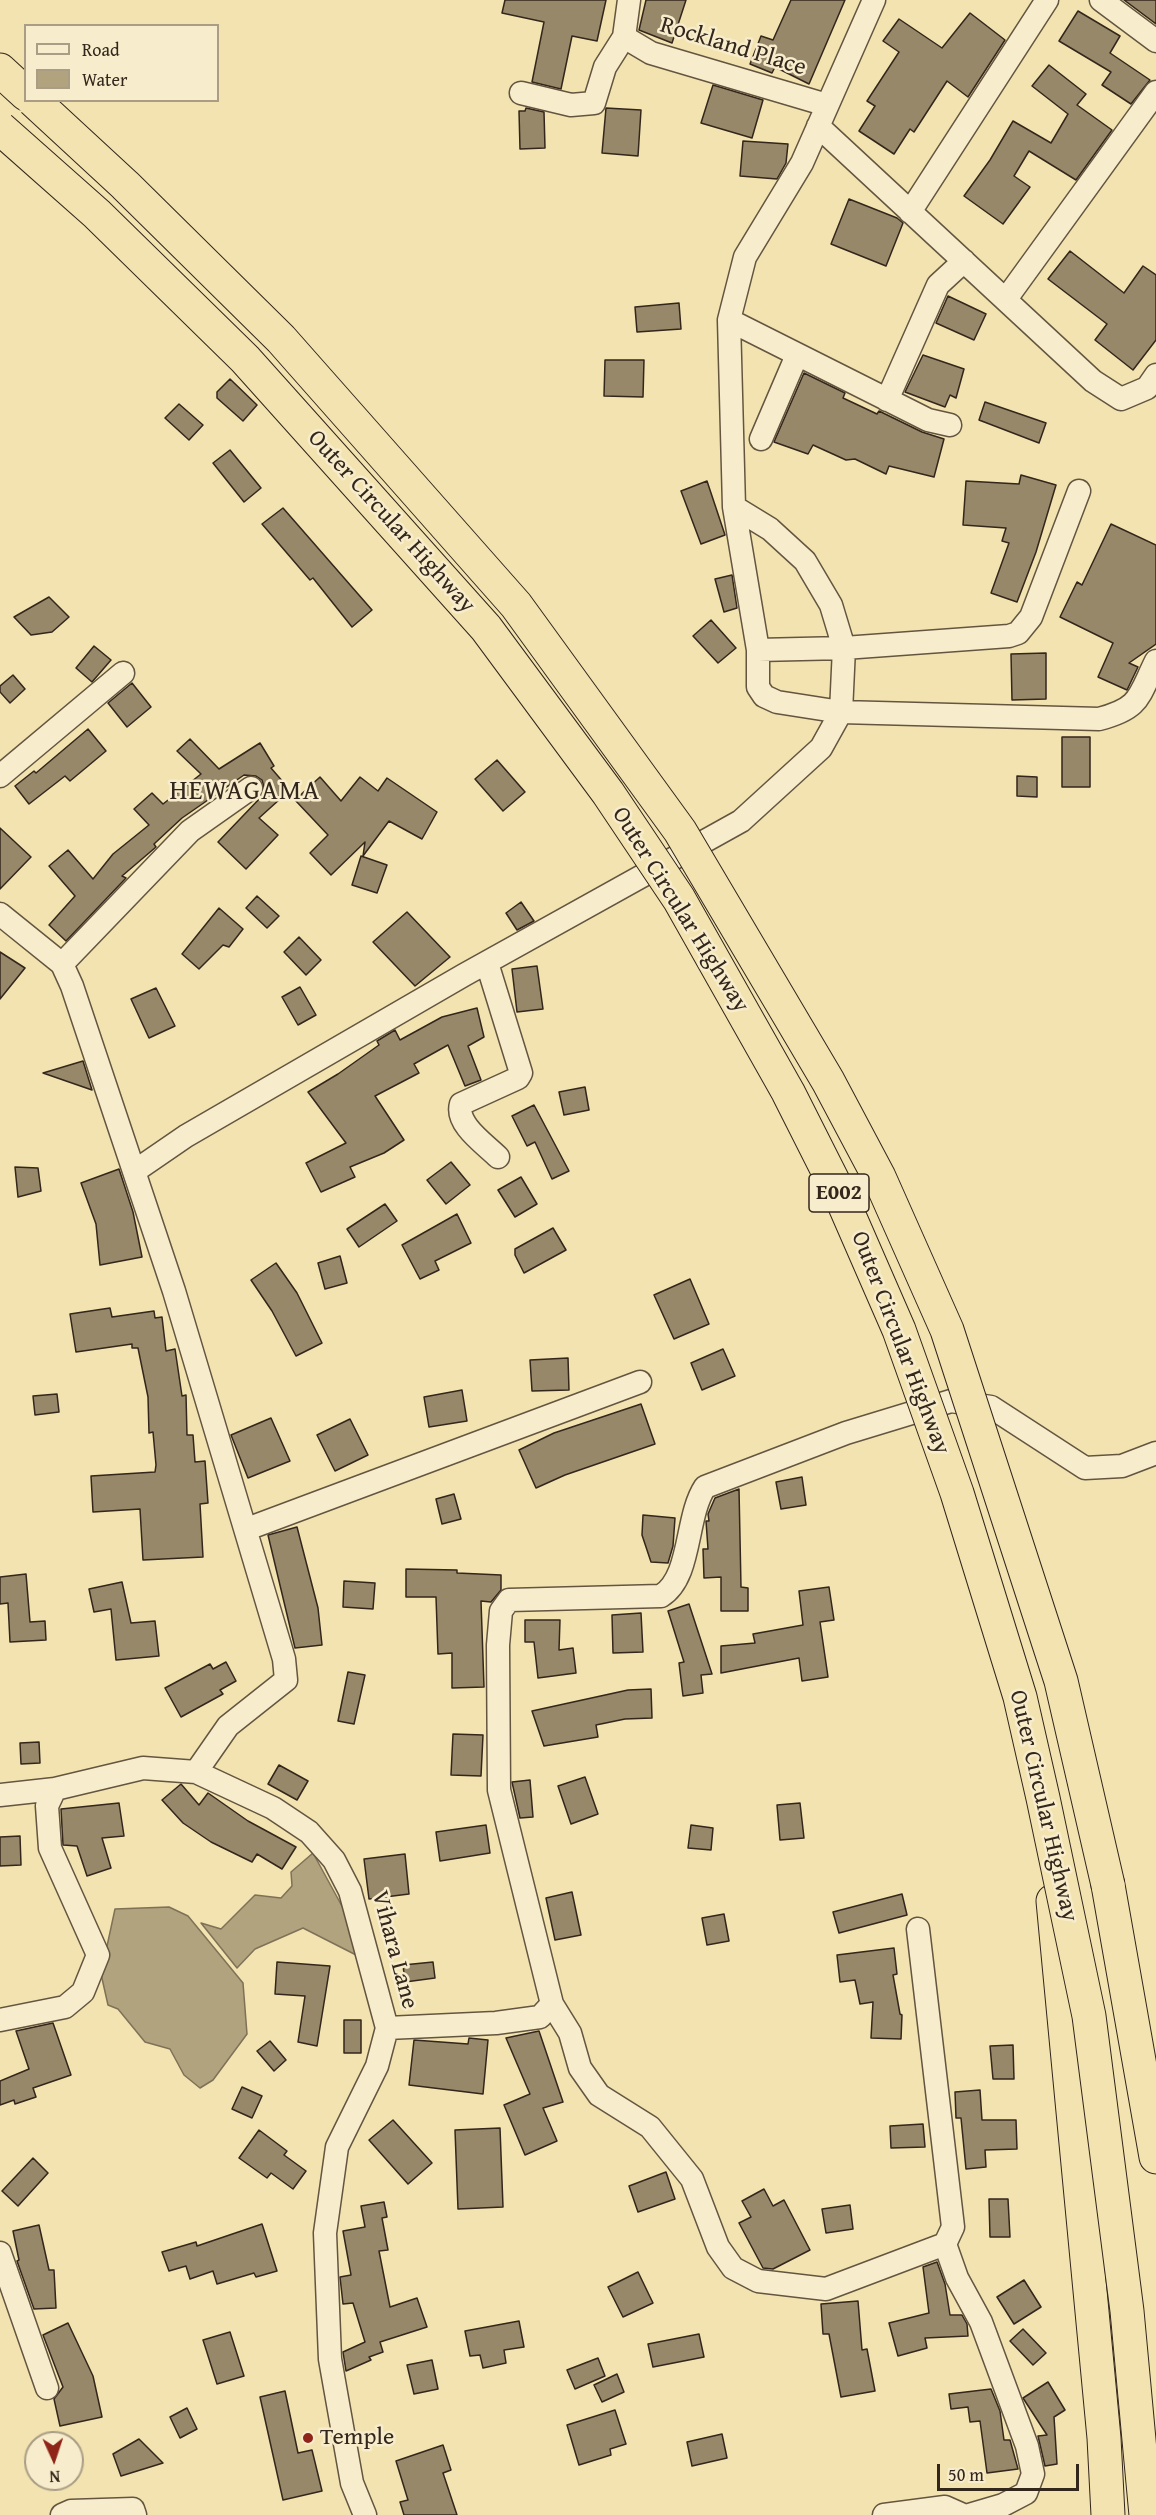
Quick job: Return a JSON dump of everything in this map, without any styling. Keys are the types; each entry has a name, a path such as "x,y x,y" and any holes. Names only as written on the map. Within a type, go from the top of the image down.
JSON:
{"highway":[{"path":"0,70 24,91"},
{"name":"Outer Circular Highway","path":"35,102 125,185 280,339 516,605 680,831 833,1091 879,1178 947,1330 1060,1681 1108,1886 1156,2157"},
{"name":"Outer Circular Highway","path":"0,128 97,214 245,359 486,628 608,793 679,899 818,1150 890,1308 957,1493 1020,1697 1089,2016 1127,2311 1146,2515"},
{"path":"1043,1798 1104,2438 1108,2515"},
{"path":"1108,1886 1156,2034"}],"street":[{"path":"521,93 571,105 594,103 605,67 624,37 629,0"},
{"path":"874,0 802,163 745,257 729,320 734,507 758,650 758,687 764,696 777,702 841,712 1100,719 1123,713 1134,704 1156,661"},
{"path":"910,212 1047,0"},
{"path":"1101,0 1156,40"},
{"name":"Rockland Place","path":"624,37 651,53 827,105"},
{"path":"1006,299 1156,92"},
{"path":"818,126 1093,381 1121,399 1147,388 1156,375"},
{"path":"887,400 938,285 964,261"},
{"path":"729,320 938,425 950,425"},
{"path":"761,439 797,355"},
{"path":"758,650 844,648 1009,636 1018,633 1031,617 1079,491"},
{"path":"135,1171 186,1136 487,963 741,821 821,748 841,712 844,648 831,605 805,561 770,529 734,507"},
{"path":"0,776 123,673"},
{"path":"62,964 190,831 251,788"},
{"path":"0,914 62,964 135,1171 247,1529 284,1659 286,1680 228,1726 196,1772"},
{"path":"487,963 521,1072 518,1078 461,1104 459,1110 460,1119 498,1156"},
{"path":"247,1529 640,1382"},
{"path":"918,1929 953,2228 945,2244 826,2289 758,2280 733,2268 718,2247 692,2179 650,2127 599,2095 580,2068 570,2033 552,2004 498,1790 498,1645 501,1611 509,1600 661,1596 672,1589 680,1570 696,1500 705,1487 846,1433 951,1401 991,1407 1085,1468 1122,1466 1156,1453"},
{"name":"Vihara Lane","path":"0,1795 55,1789 143,1768 196,1772 273,1808 309,1832 334,1860 350,1891 387,2028 377,2066 337,2147 325,2232 330,2359 352,2483 365,2515"},
{"path":"0,2020 65,2007 83,1992 98,1955 50,1848 47,1806 55,1789"},
{"path":"387,2028 496,2024 540,2017 552,2004"},
{"path":"945,2244 957,2278 981,2322 1003,2377 1033,2474 1026,2493 1003,2505 969,2515"},
{"path":"0,2253 47,2388"},
{"path":"884,2515 945,2507 963,2515"},
{"path":"62,2515 70,2511 132,2509 135,2515"}],"water":[{"path":"313,1853 343,1908 360,1957 303,1928 255,1949 237,1968 201,1923 221,1929 255,1895 281,1898 292,1886 291,1872"},
{"path":"169,1907 188,1916 243,1983 247,2034 213,2080 200,2088 184,2075 170,2049 145,2042 118,2009 108,2005 101,1974 115,1909"}],"building":[{"path":"505,0 606,0 597,41 572,36 561,89 532,82 544,22 502,13"},
{"path":"646,0 686,0 672,43 639,30"},
{"path":"791,0 845,0 809,84 775,67 772,73 750,64 761,36 773,40"},
{"path":"1124,0 1156,0 1156,24"},
{"path":"1078,11 1120,36 1110,53 1150,80 1131,104 1102,85 1111,72 1059,41"},
{"path":"970,13 1005,40 968,97 947,81 914,132 910,129 894,154 859,131 875,106 867,101 899,52 883,41 899,19 942,48"},
{"path":"1049,65 1086,94 1077,105 1112,130 1076,180 1029,151 1014,176 1030,187 1003,224 964,196 990,160 1013,121 1051,143 1068,114 1032,86"},
{"path":"713,85 763,100 752,138 701,123"},
{"path":"526,108 544,112 545,148 520,149 519,111 525,111"},
{"path":"606,108 641,110 638,156 602,153"},
{"path":"743,141 788,144 786,163 777,179 740,176"},
{"path":"849,199 897,218 903,223 886,266 831,244"},
{"path":"1070,251 1124,293 1143,266 1156,275 1156,340 1133,370 1095,340 1107,324 1048,279"},
{"path":"948,296 986,314 974,340 936,323"},
{"path":"679,303 681,329 637,332 635,307"},
{"path":"923,355 964,369 956,398 950,395 945,407 905,392"},
{"path":"605,360 644,360 643,397 604,396"},
{"path":"804,373 845,393 843,398 877,414 879,411 922,432 944,439 934,477 889,466 886,474 855,459 846,460 813,445 808,454 774,442"},
{"path":"230,379 257,405 243,421 217,398 217,392"},
{"path":"985,402 1046,423 1039,443 979,420"},
{"path":"179,404 203,425 189,440 165,418"},
{"path":"230,450 261,488 244,502 213,463"},
{"path":"1021,475 1056,485 1036,552 1017,602 991,593 1009,543 1002,541 1006,528 963,525 966,481 1019,484"},
{"path":"707,481 725,535 701,544 681,491"},
{"path":"283,508 372,610 352,627 313,578 310,580 262,524"},
{"path":"1111,524 1156,545 1156,644 1129,663 1138,667 1127,690 1098,677 1113,643 1060,617 1077,582 1082,585"},
{"path":"732,575 737,608 724,612 715,579"},
{"path":"49,597 69,617 52,632 31,635 14,617"},
{"path":"711,620 736,648 718,663 693,636"},
{"path":"94,646 111,660 92,682 76,668"},
{"path":"1046,653 1046,699 1012,700 1011,654"},
{"path":"13,675 25,689 10,703 0,692 0,686"},
{"path":"132,683 151,707 127,727 108,703"},
{"path":"88,729 106,751 70,781 65,776 29,804 15,786 34,771 36,773"},
{"path":"1062,737 1090,737 1090,787 1062,787"},
{"path":"190,739 219,769 260,743 274,766 271,768 290,790 259,818 278,835 246,869 218,842 262,796 264,787 262,780 256,776 244,775 182,818 154,844 156,847 122,876 126,878 66,941 49,925 75,896 49,866 68,850 93,879 113,854 149,825 134,809 152,793 163,804 201,774 177,751"},
{"path":"497,760 525,792 503,811 475,779"},
{"path":"1017,776 1037,777 1037,797 1017,796"},
{"path":"320,777 341,801 360,777 378,791 387,778 437,812 422,839 389,821 363,856 365,842 331,875 310,853 328,835 295,800"},
{"path":"0,828 31,857 0,889"},
{"path":"361,856 387,865 377,893 352,885"},
{"path":"257,896 279,916 267,928 246,908"},
{"path":"521,902 534,921 517,930 506,913"},
{"path":"219,908 243,929 229,947 223,945 199,969 182,954"},
{"path":"407,912 450,957 415,986 373,942"},
{"path":"299,937 321,960 306,975 284,952"},
{"path":"0,952 25,968 0,999"},
{"path":"537,966 543,1009 517,1012 512,969"},
{"path":"300,987 316,1015 298,1025 282,997"},
{"path":"156,988 175,1026 149,1038 131,999"},
{"path":"477,1008 484,1037 468,1046 481,1080 465,1086 448,1045 414,1064 419,1073 375,1096 404,1140 384,1153 350,1167 355,1177 321,1192 306,1163 346,1143 308,1092 379,1045 377,1041 395,1030 400,1040 442,1017"},
{"path":"83,1061 92,1090 43,1073"},
{"path":"585,1087 589,1110 564,1115 559,1092"},
{"path":"534,1105 569,1171 552,1179 535,1142 527,1146 512,1116"},
{"path":"451,1162 470,1185 446,1204 427,1180"},
{"path":"15,1167 38,1168 41,1191 18,1197"},
{"path":"119,1169 133,1212 142,1257 100,1265 96,1224 81,1183"},
{"path":"521,1177 537,1204 515,1217 498,1190"},
{"path":"385,1204 397,1221 359,1247 347,1229"},
{"path":"457,1214 471,1243 435,1261 439,1270 420,1279 402,1245"},
{"path":"553,1228 566,1250 524,1273 515,1255 515,1249"},
{"path":"340,1256 347,1283 325,1289 318,1263"},
{"path":"276,1263 297,1293 322,1343 296,1356 272,1311 251,1280"},
{"path":"690,1279 709,1324 674,1339 654,1295"},
{"path":"110,1308 112,1317 154,1311 155,1318 162,1317 166,1351 175,1349 182,1396 186,1395 187,1435 193,1435 195,1462 205,1461 208,1503 200,1504 203,1557 143,1560 140,1509 93,1512 91,1476 155,1472 156,1465 153,1432 149,1433 148,1397 138,1348 132,1348 132,1344 76,1352 70,1314"},
{"path":"723,1349 735,1376 702,1390 691,1363"},
{"path":"568,1358 569,1390 532,1391 530,1360"},
{"path":"462,1390 467,1421 429,1427 424,1397"},
{"path":"57,1394 59,1412 35,1415 33,1396"},
{"path":"641,1404 655,1444 565,1475 536,1488 519,1450 554,1433"},
{"path":"271,1418 290,1461 248,1478 231,1435"},
{"path":"350,1419 368,1455 335,1471 317,1435"},
{"path":"802,1477 806,1505 781,1509 776,1482"},
{"path":"739,1489 741,1587 748,1588 748,1611 721,1611 721,1577 704,1578 703,1549 708,1549 706,1521 709,1521 708,1514 715,1498"},
{"path":"454,1494 461,1519 442,1524 436,1499"},
{"path":"643,1515 675,1518 673,1546 668,1563 651,1562 642,1535"},
{"path":"297,1527 318,1608 322,1645 295,1648 268,1535"},
{"path":"406,1569 457,1570 457,1573 501,1575 501,1590 491,1602 481,1601 484,1687 452,1688 452,1653 438,1654 436,1597 406,1597"},
{"path":"26,1574 30,1622 45,1621 46,1640 10,1642 8,1603 0,1604 0,1577"},
{"path":"344,1581 375,1583 373,1609 343,1607"},
{"path":"122,1582 131,1623 155,1621 159,1656 116,1660 111,1609 94,1612 89,1589"},
{"path":"829,1587 834,1620 820,1622 828,1677 802,1681 799,1658 721,1673 721,1646 755,1643 753,1634 803,1625 799,1591"},
{"path":"689,1604 712,1674 701,1675 703,1693 683,1696 679,1663 684,1662 668,1611"},
{"path":"641,1613 643,1652 613,1653 612,1615"},
{"path":"525,1620 560,1620 559,1650 573,1648 576,1673 538,1678 534,1642 525,1642"},
{"path":"226,1662 236,1681 220,1690 223,1694 181,1717 165,1688 210,1664 213,1669"},
{"path":"348,1672 365,1675 354,1724 338,1721"},
{"path":"651,1689 652,1718 625,1719 596,1725 598,1737 544,1746 532,1711 628,1690"},
{"path":"453,1734 483,1735 481,1776 451,1775"},
{"path":"39,1742 40,1763 21,1764 20,1743"},
{"path":"279,1765 308,1781 297,1800 268,1784"},
{"path":"585,1777 598,1814 571,1824 558,1786"},
{"path":"530,1780 533,1817 520,1818 512,1782"},
{"path":"181,1784 199,1805 208,1793 248,1821 296,1847 282,1869 257,1854 252,1862 211,1842 183,1823 162,1800"},
{"path":"119,1803 124,1836 102,1838 111,1868 87,1876 77,1846 63,1845 61,1809"},
{"path":"800,1803 804,1838 780,1840 777,1805"},
{"path":"486,1825 490,1853 440,1861 436,1832"},
{"path":"691,1825 713,1828 711,1850 688,1848"},
{"path":"20,1836 21,1865 0,1866 0,1837"},
{"path":"405,1854 409,1894 369,1899 364,1859"},
{"path":"572,1892 581,1935 555,1940 546,1898"},
{"path":"902,1894 907,1915 839,1933 833,1912"},
{"path":"724,1914 729,1941 707,1945 702,1918"},
{"path":"894,1948 897,1974 893,1975 902,2015 901,2039 871,2038 873,2002 860,2004 855,1980 840,1982 837,1955"},
{"path":"277,1962 330,1966 317,2046 298,2042 305,1996 275,1994"},
{"path":"433,1962 435,1978 405,1982 403,1965"},
{"path":"344,2020 361,2020 361,2053 344,2053"},
{"path":"53,2023 71,2075 33,2088 36,2097 15,2104 14,2100 0,2105 0,2081 29,2069 16,2031"},
{"path":"539,2031 563,2102 543,2108 557,2141 525,2155 504,2105 530,2094 506,2038"},
{"path":"469,2038 488,2040 483,2094 409,2085 414,2040 468,2044"},
{"path":"270,2041 286,2060 274,2071 257,2051"},
{"path":"1013,2045 1014,2079 993,2079 990,2046"},
{"path":"242,2087 262,2096 252,2118 232,2109"},
{"path":"980,2090 982,2120 1016,2120 1017,2149 985,2150 986,2167 966,2169 961,2118 956,2118 955,2092"},
{"path":"393,2120 432,2163 408,2184 369,2140"},
{"path":"923,2124 925,2147 891,2148 890,2126"},
{"path":"500,2128 503,2207 458,2209 455,2130"},
{"path":"259,2130 287,2151 284,2155 306,2171 293,2189 271,2173 267,2178 239,2158"},
{"path":"33,2158 48,2173 18,2206 2,2191"},
{"path":"666,2172 675,2199 638,2212 629,2186"},
{"path":"764,2189 773,2206 784,2200 810,2250 773,2269 763,2268 739,2223 751,2217 742,2201"},
{"path":"989,2199 1008,2199 1010,2237 990,2237"},
{"path":"384,2202 387,2217 382,2218 388,2250 379,2251 390,2307 417,2298 427,2327 380,2342 383,2352 369,2357 371,2360 346,2371 343,2352 365,2342 353,2303 343,2304 340,2277 351,2275 343,2231 365,2227 361,2206"},
{"path":"850,2205 853,2229 826,2233 822,2209"},
{"path":"262,2224 277,2271 256,2277 254,2273 217,2284 213,2271 190,2279 186,2266 169,2271 162,2252 196,2242 197,2246"},
{"path":"39,2225 49,2270 54,2270 56,2308 34,2309 17,2261 19,2260 13,2231"},
{"path":"937,2262 945,2284 950,2315 962,2315 967,2324 968,2336 925,2338 927,2348 898,2356 889,2323 929,2313 923,2267"},
{"path":"638,2272 653,2303 623,2317 608,2287"},
{"path":"1024,2280 1041,2307 1014,2324 997,2297"},
{"path":"858,2301 862,2350 867,2349 875,2391 841,2397 829,2334 823,2334 821,2304"},
{"path":"519,2321 524,2347 504,2350 506,2363 483,2368 480,2355 470,2356 465,2331"},
{"path":"68,2323 93,2376 102,2417 60,2426 54,2399 63,2387 43,2335"},
{"path":"1023,2329 1046,2353 1033,2365 1010,2341"},
{"path":"230,2332 244,2376 217,2384 203,2340"},
{"path":"699,2334 704,2357 653,2367 648,2344"},
{"path":"598,2358 605,2376 575,2389 567,2370"},
{"path":"432,2360 438,2389 414,2394 407,2365"},
{"path":"617,2374 624,2392 602,2402 594,2385"},
{"path":"1048,2382 1065,2410 1054,2417 1057,2464 1045,2466 1038,2436 1047,2435 1023,2398"},
{"path":"991,2389 1000,2411 1004,2440 1010,2440 1018,2469 987,2473 980,2421 970,2422 968,2407 951,2409 949,2394"},
{"path":"285,2391 298,2453 312,2450 322,2491 283,2500 260,2397"},
{"path":"187,2408 197,2429 180,2438 170,2417"},
{"path":"615,2410 626,2444 610,2449 611,2455 579,2465 567,2425"},
{"path":"722,2434 727,2458 692,2466 687,2442"},
{"path":"139,2439 163,2463 121,2476 113,2454"},
{"path":"443,2445 451,2470 443,2473 457,2515 404,2515 400,2502 408,2500 396,2461"}],"place":[{"name":"Temple","path":"308,2438"}],"district":[{"name":"HEWAGAMA","path":"245,792"}]}
